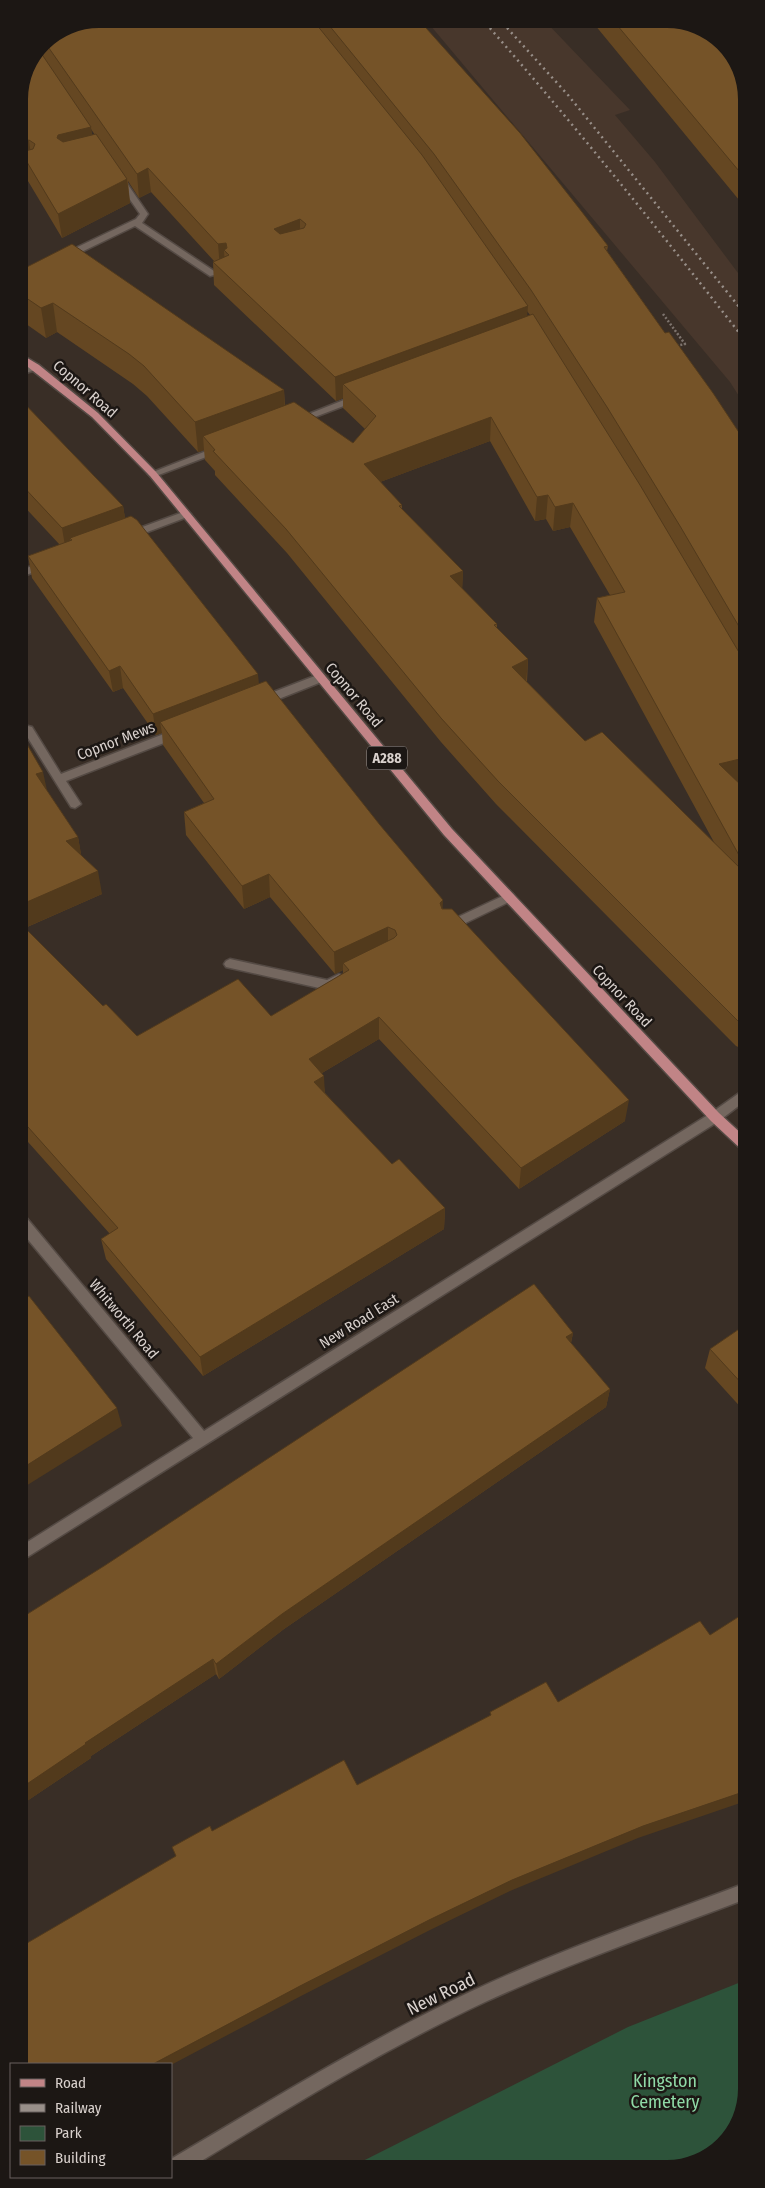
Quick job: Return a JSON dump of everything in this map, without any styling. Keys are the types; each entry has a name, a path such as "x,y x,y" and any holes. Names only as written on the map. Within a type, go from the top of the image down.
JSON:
{"main road":[{"name":"Copnor Road","path":"28,362 95,416 153,474 448,832 738,1138"}],"street":[{"path":"60,260 140,221 144,214 112,168"},
{"path":"28,170 32,169"},
{"path":"136,223 213,274 224,270"},
{"path":"28,369 36,367"},
{"path":"283,425 367,394"},
{"path":"153,474 228,446"},
{"path":"121,538 186,514"},
{"path":"28,571 57,561"},
{"path":"255,703 320,678"},
{"name":"Copnor Mews","path":"59,779 190,728"},
{"path":"28,730 75,804"},
{"path":"447,928 509,897"},
{"path":"230,964 328,985 354,972"},
{"name":"New Road East","path":"28,1550 715,1116 738,1099"},
{"name":"Whitworth Road","path":"28,1230 202,1439"},
{"name":"New Road","path":"185,2160 290,2098 442,2015 540,1969 738,1894"}],"path":[{"path":"664,314 685,344 675,346"}],"shaded area":[{"path":"433,28 552,28 630,110 615,115 655,162 738,273 738,395 730,382"}],"green space":[{"name":"Kingston Cemetery","path":"738,1983 737,2099 728,2125 723,2133 706,2149 694,2155 676,2160 365,2160 628,2027"}],"building":[{"path":"99,28 319,28 422,155 528,306 335,377 213,262 229,255 224,250 227,248 226,243 218,244 148,168 137,174 49,48 59,39 85,29","holes":["300,219 306,224 304,228 280,234 274,229"]},
{"path":"331,28 426,28 520,133 608,246 604,247 665,333 669,332 713,393 738,431 738,625 607,407 531,290 434,154"},
{"path":"620,28 671,28 685,30 706,39 726,59 737,89 738,170"},
{"path":"42,55 91,127 58,135 57,138 63,142 96,134 127,179 58,214 28,164 28,150 33,149 35,144 29,140 28,94 30,80"},
{"path":"72,244 284,390 195,422 144,366 129,354 53,303 41,308 28,299 28,266"},
{"path":"533,314 640,485 738,650 738,759 719,764 738,782 738,853 597,598 625,592 573,503 555,507 548,495 537,497 491,417 364,464 402,505 399,506 463,571 450,576 528,659 512,667 585,741 602,732 738,866 738,1021 498,781 441,718 286,529 213,451 215,450 203,436 294,402 353,443 376,416 343,384"},
{"path":"28,407 123,506 62,528 28,492"},
{"path":"131,516 137,520 258,674 153,714 120,666 109,671 28,556 72,540 70,538"},
{"path":"266,681 380,825 443,900 440,903 442,909 452,909 629,1100 521,1168 379,1017 309,1059 324,1076 314,1082 392,1164 399,1159 445,1208 200,1357 101,1239 118,1228 28,1127 28,931 103,1006 106,1004 137,1036 238,979 271,1016 349,970 343,963 397,935 395,930 388,927 334,952 269,874 242,886 184,812 214,799 160,722"},
{"path":"28,746 43,772 36,774 78,837 66,841 98,871 28,902"},
{"path":"534,1284 573,1333 566,1337 610,1389 282,1614 216,1664 213,1659 85,1743 28,1783 28,1614 104,1566"},
{"path":"28,1297 117,1408 28,1465"},
{"path":"738,1330 738,1379 710,1349"},
{"path":"738,1617 738,1794 643,1826 512,1880 300,1986 155,2063 28,2063 28,1942 176,1856 172,1847 210,1826 212,1831 344,1760 357,1785 491,1715 490,1712 546,1682 558,1702 700,1621 710,1635"}],"railway":[{"path":"490,28 615,177 738,331"},
{"path":"507,28 568,95 738,306"}]}
